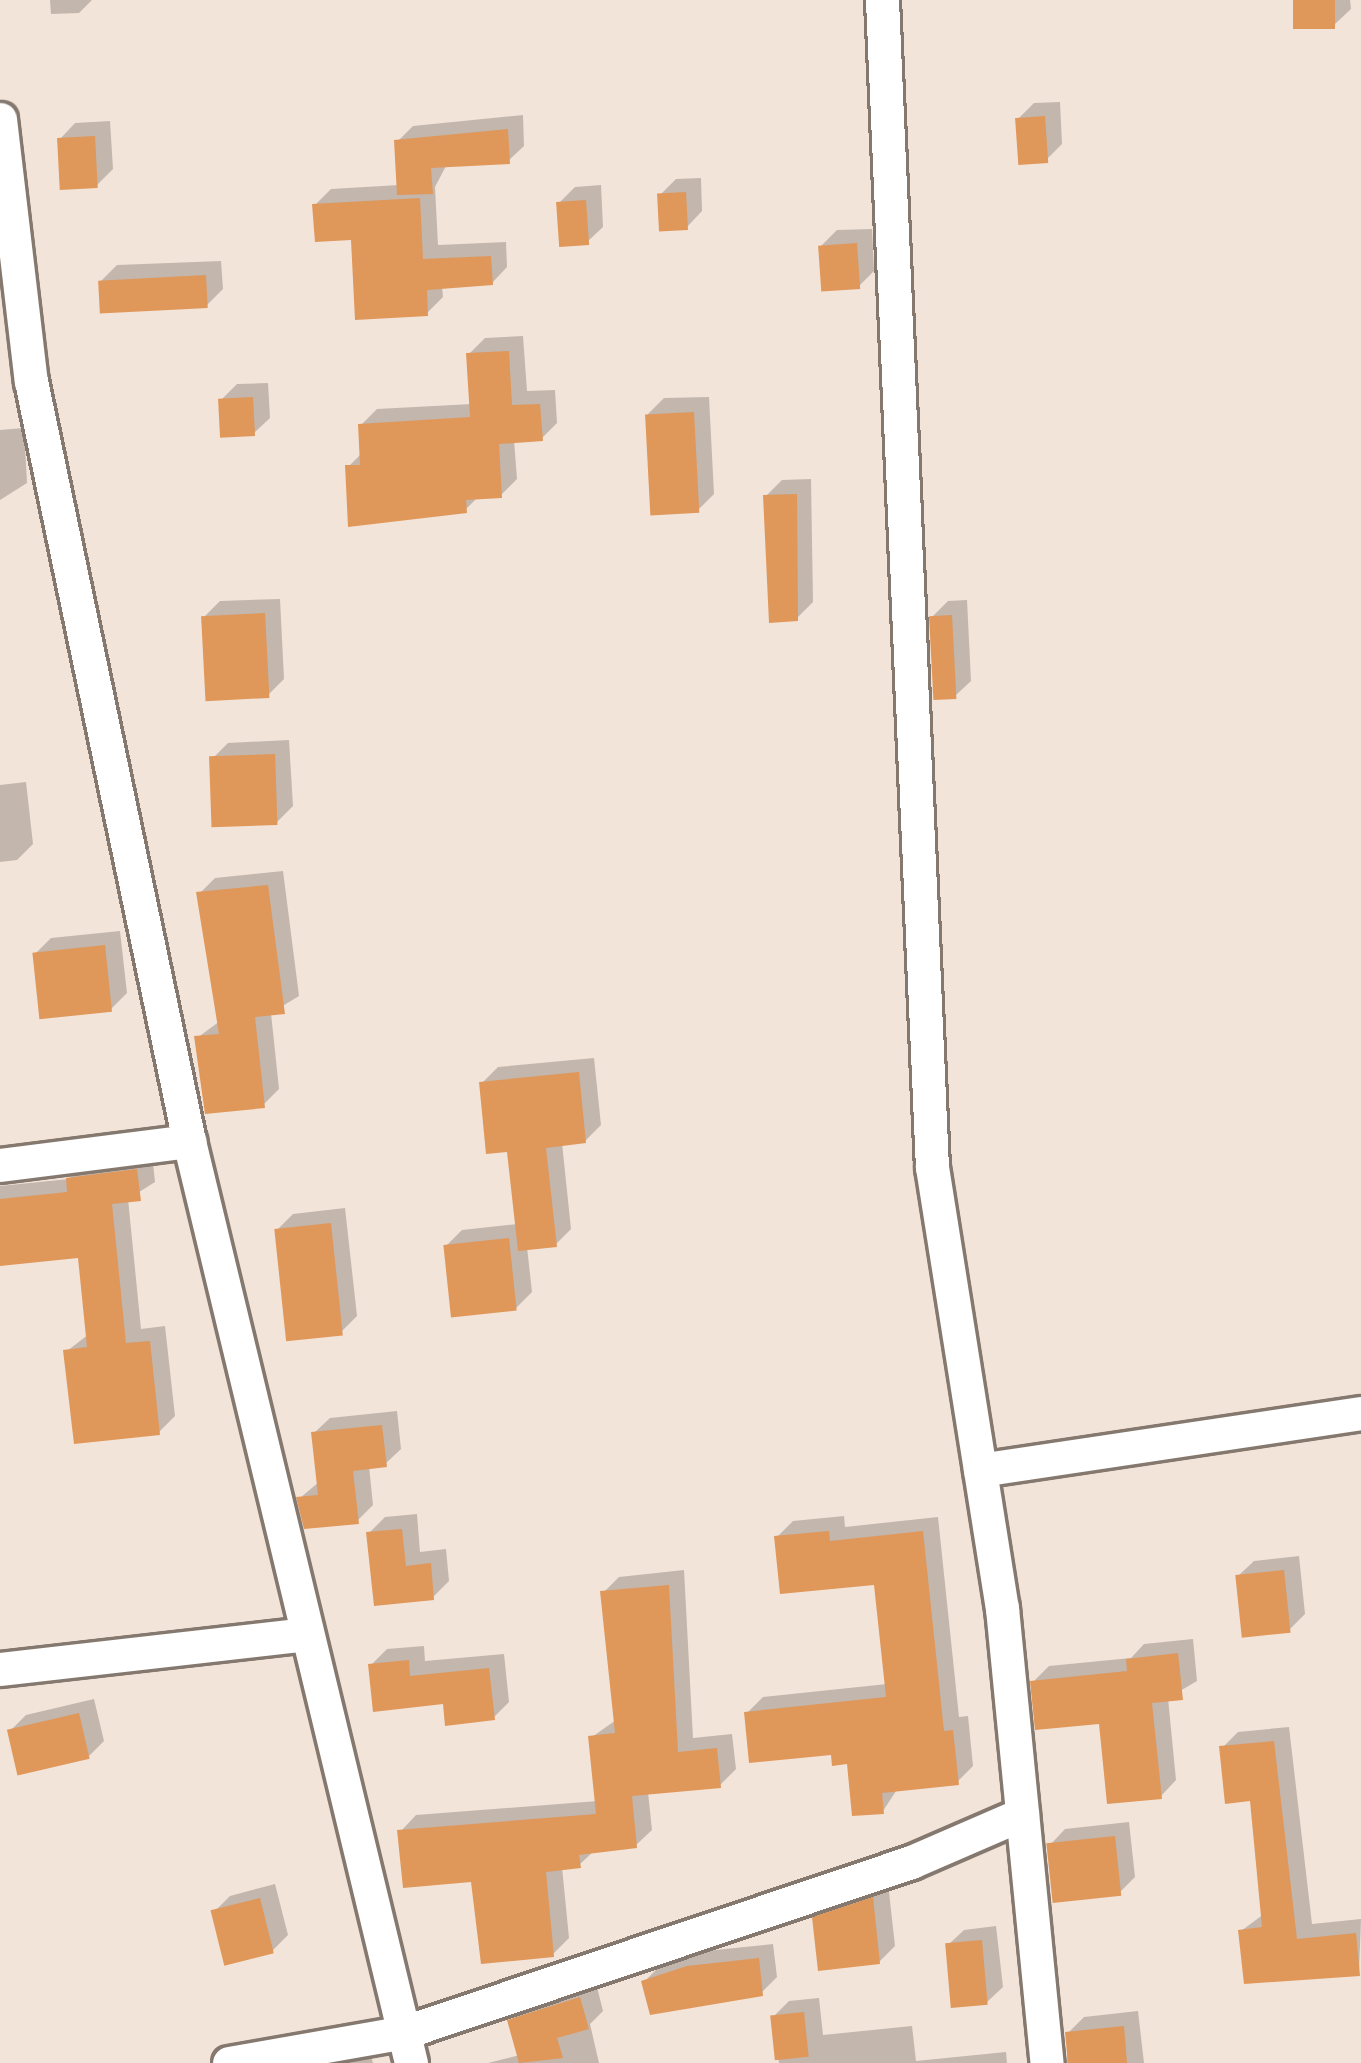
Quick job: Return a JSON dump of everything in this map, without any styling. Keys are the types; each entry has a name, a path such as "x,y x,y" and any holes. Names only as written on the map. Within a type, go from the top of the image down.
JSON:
{"street":[{"path":"882,0 932,1167 980,1470 1047,2063"},
{"path":"0,119 16,383 189,1141 408,2048"},
{"path":"0,1165 189,1141"},
{"path":"980,1470 1361,1413"},
{"path":"0,1670 306,1634"},
{"path":"229,2063 408,2048 911,1862 1022,1814"}],"building":[{"path":"1293,0 1335,0 1335,29 1293,29"},
{"path":"1045,116 1048,163 1018,165 1015,118"},
{"path":"508,129 510,164 431,168 433,194 397,195 394,140"},
{"path":"95,136 98,188 60,190 57,138"},
{"path":"686,192 688,230 659,231 657,194"},
{"path":"420,198 423,259 491,256 493,285 427,290 428,316 355,320 351,240 315,242 312,204"},
{"path":"586,200 589,245 559,247 556,202"},
{"path":"857,243 860,289 821,292 818,246"},
{"path":"206,275 208,308 100,314 98,281"},
{"path":"509,351 512,405 540,404 543,441 499,444 502,498 466,500 467,513 348,527 345,465 360,465 358,424 470,417 466,353"},
{"path":"253,397 255,436 220,438 218,399"},
{"path":"694,412 699,513 650,515 645,415"},
{"path":"797,494 798,621 769,623 763,495"},
{"path":"265,613 269,698 206,701 201,616"},
{"path":"952,615 956,699 933,700 929,616"},
{"path":"275,754 277,825 212,827 209,756"},
{"path":"268,885 285,1014 255,1017 265,1108 205,1114 194,1036 219,1034 196,892"},
{"path":"105,945 112,1012 39,1019 32,953"},
{"path":"579,1072 586,1143 546,1148 557,1247 518,1251 507,1152 486,1154 479,1082"},
{"path":"137,1169 141,1201 112,1204 126,1343 150,1341 160,1435 74,1444 63,1350 87,1347 78,1258 0,1266 0,1199 67,1192 66,1178"},
{"path":"331,1223 343,1335 286,1341 274,1229"},
{"path":"509,1238 517,1311 451,1317 443,1245"},
{"path":"382,1425 387,1467 353,1471 359,1524 304,1529 296,1497 318,1495 311,1432"},
{"path":"402,1529 406,1566 431,1563 434,1600 374,1606 366,1532"},
{"path":"829,1531 830,1541 923,1531 944,1731 953,1730 959,1785 882,1793 884,1814 852,1816 847,1764 832,1766 831,1755 749,1763 744,1712 886,1697 874,1585 780,1594 774,1536"},
{"path":"1284,1570 1291,1633 1242,1638 1235,1575"},
{"path":"669,1585 678,1752 717,1748 721,1788 632,1796 637,1848 579,1855 581,1868 546,1872 554,1957 481,1964 471,1882 403,1888 397,1830 596,1814 588,1736 615,1733 600,1591"},
{"path":"1178,1653 1183,1700 1152,1703 1162,1799 1107,1804 1099,1724 1035,1730 1030,1681 1127,1671 1126,1659"},
{"path":"409,1660 410,1676 489,1668 495,1720 445,1726 443,1704 373,1712 368,1664"},
{"path":"79,1713 90,1759 17,1775 7,1730"},
{"path":"1274,1741 1297,1939 1356,1933 1360,1976 1244,1984 1238,1930 1262,1927 1250,1801 1225,1804 1219,1746"},
{"path":"1115,1836 1121,1896 1053,1903 1046,1843"},
{"path":"873,1897 880,1964 818,1971 812,1917"},
{"path":"260,1898 274,1953 224,1966 211,1910"},
{"path":"982,1940 988,2005 951,2008 945,1943"},
{"path":"759,1958 763,1996 650,2015 641,1981 687,1966"},
{"path":"580,1997 589,2029 557,2038 563,2058 519,2063 507,2020"},
{"path":"804,2012 809,2057 775,2060 770,2016"},
{"path":"1124,2026 1127,2063 1068,2063 1065,2032"}]}
